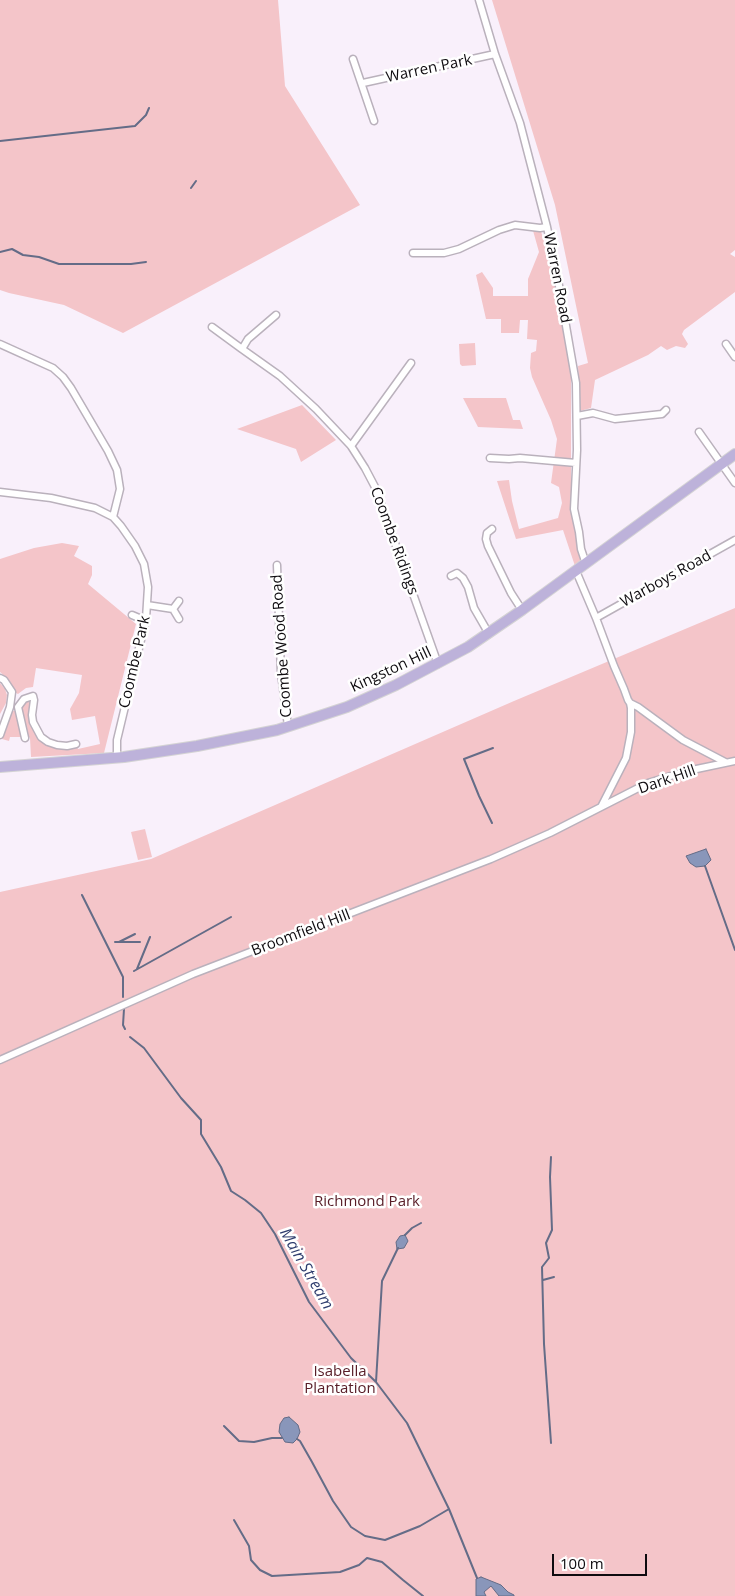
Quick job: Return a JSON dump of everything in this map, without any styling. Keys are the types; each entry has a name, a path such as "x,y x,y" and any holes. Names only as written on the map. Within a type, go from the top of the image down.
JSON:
{"main road":[{"name":"Kingston Hill","path":"0,767 145,754 196,746 254,735 288,726 347,706 438,664 489,634 735,454"}],"street":[{"name":"Warren Road","path":"479,0 495,54 520,123 547,227 574,364 577,416 574,509 581,549 586,564"},
{"name":"Warren Park","path":"363,83 495,54"},
{"path":"354,59 374,121"},
{"path":"412,253 444,253 459,249 499,230 515,225 547,227"},
{"path":"242,348 248,339 276,315"},
{"name":"Coombe Ridings","path":"212,328 280,376 316,409 351,446 375,487 438,664"},
{"path":"0,344 53,368 71,388 117,470 120,489 112,517"},
{"path":"726,344 735,356"},
{"path":"351,446 411,363"},
{"path":"577,416 593,413 615,419 662,414 666,410"},
{"path":"699,432 735,483"},
{"path":"490,458 520,458 576,463"},
{"name":"Coombe Park","path":"0,492 51,498 96,508 112,517 121,526 135,546 144,564 148,587 146,621 117,740 117,757"},
{"path":"492,529 487,533 488,546 522,610"},
{"name":"Warboys Road","path":"596,618 735,540"},
{"name":"Coombe Wood Road","path":"277,565 281,672 288,726"},
{"path":"576,571 630,703 632,723 629,748 602,807"},
{"path":"451,576 457,573 463,578 468,587 474,608 489,634"},
{"path":"173,609 179,601"},
{"path":"147,605 173,609"},
{"path":"173,609 179,619"},
{"path":"132,615 146,621"},
{"path":"0,678 4,680 12,692 10,707 0,735"},
{"path":"24,738 18,708 24,699 33,696 33,722 41,737 57,745 67,746 76,744"},
{"path":"630,703 638,706 683,740 725,762"},
{"path":"10,707 18,708"},
{"name":"Dark Hill","path":"602,807 648,783 687,771 735,761"},
{"name":"Broomfield Hill","path":"0,1060 193,974 492,859 602,807"}],"green space":[{"path":"0,0 278,0 285,86 360,205 123,333 64,305 0,290"},
{"path":"492,0 735,0 735,250 730,254 735,257 735,292 684,330 682,334 688,344 685,348 676,346 667,350 661,346 648,355 595,380 591,408 580,411 578,366 588,363 555,205"},
{"path":"532,227 540,228 552,268 571,376 571,508 577,531 581,561 575,566 563,530 516,539 497,481 509,480 519,529 558,518 562,503 559,487 551,483 557,439 530,368 531,353 536,351 537,340 527,339 528,320 520,320 519,333 501,333 501,319 486,319 476,275 482,272 493,288 493,296 528,296 528,279 539,252"},
{"path":"475,343 476,365 462,366 460,364 459,344"},
{"path":"463,398 506,398 513,420 520,420 523,429 478,427"},
{"path":"302,405 336,440 301,462 296,449 237,429"},
{"path":"62,543 79,546 74,556 92,566 92,575 88,584 136,624 104,753 31,757 29,737 10,737 9,741 2,739 12,711 16,711 17,715 24,703 29,700 31,701 31,715 42,740 77,746 78,749 100,744 95,716 72,720 70,709 79,693 82,675 36,668 33,687 26,688 18,694 9,680 0,672 0,559 34,548"},
{"name":"Richmond Park","path":"735,608 735,1596 0,1596 0,892 151,859 514,701"},
{"path":"0,683 7,695 6,703 0,714"},
{"path":"145,829 152,857 138,860 131,832"}],"water":[{"path":"706,849 711,860 705,866 696,867 690,863 686,856"},
{"path":"405,1235 408,1241 404,1248 397,1249 396,1242 400,1236"},
{"path":"289,1417 298,1425 300,1432 293,1443 285,1442 279,1432 280,1424 284,1418"},
{"path":"481,1577 501,1585 514,1596 499,1596 491,1586 484,1592 486,1596 476,1596 476,1579"}],"waterway":[{"path":"0,141 135,126 146,115 149,108"},
{"path":"191,188 196,181"},
{"path":"0,252 12,249 23,255 39,257 59,264 131,264 146,262"},
{"path":"492,823 464,759 493,748"},
{"path":"705,866 735,950"},
{"path":"82,895 123,977 123,997"},
{"path":"134,971 231,917"},
{"path":"119,942 135,934"},
{"path":"137,969 150,937"},
{"path":"115,942 140,942"},
{"path":"124,1009 123,1025 125,1029"},
{"name":"Main Stream","path":"130,1037 144,1048 181,1098 201,1120 201,1134 221,1167 231,1191 261,1213 275,1234 309,1302 351,1358 376,1382 407,1423 449,1509 477,1578"},
{"path":"551,1157 552,1230 546,1243 549,1258 542,1267 544,1344 551,1443"},
{"path":"405,1235 421,1223"},
{"path":"376,1382 382,1281 398,1248"},
{"path":"543,1280 554,1277"},
{"path":"224,1426 239,1441 254,1442 282,1438"},
{"path":"297,1439 300,1441 333,1501 351,1527 365,1536 385,1540 420,1526 449,1509"},
{"path":"234,1520 249,1546 251,1560 260,1570 272,1576 340,1572 359,1565 367,1558 382,1562 423,1596"}],"park label":[{"name":"Isabella Plantation","path":"340,1380"}]}
